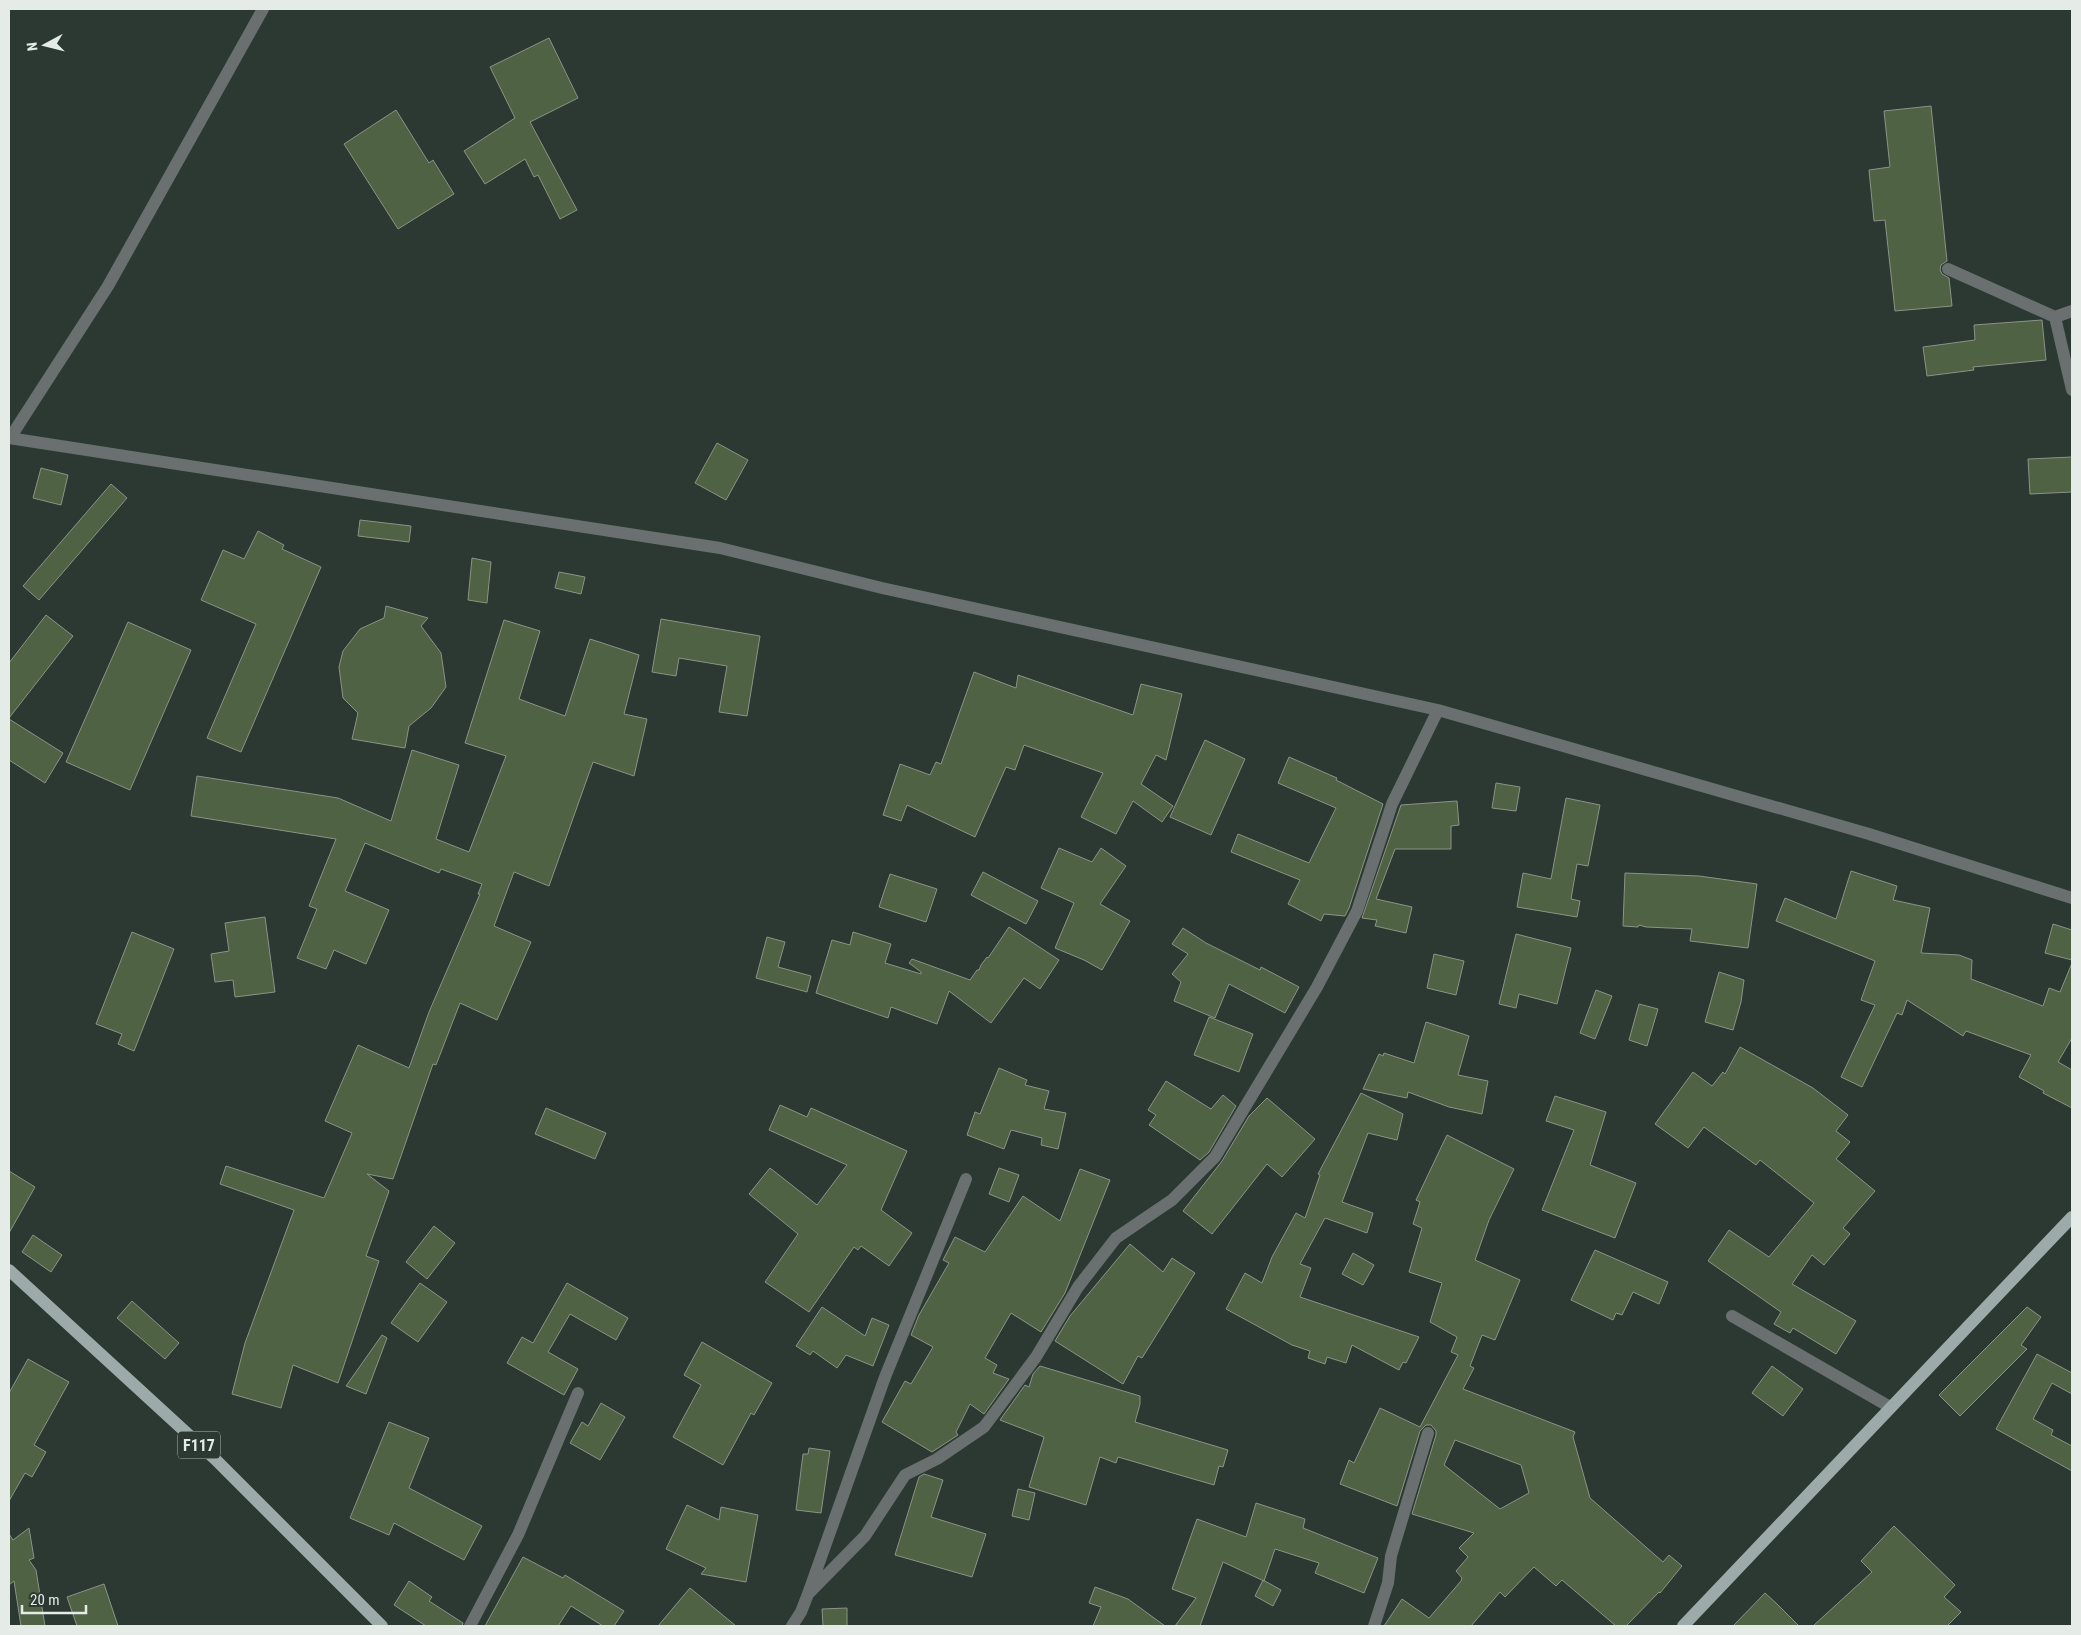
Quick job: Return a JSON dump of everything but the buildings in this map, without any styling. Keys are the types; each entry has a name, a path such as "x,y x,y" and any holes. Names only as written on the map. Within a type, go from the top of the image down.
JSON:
{"main road":[{"path":"1683,1626 2072,1217"},
{"name":"F117","path":"9,1270 214,1459 382,1626"}],"street":[{"path":"263,9 108,286 10,438 720,548 882,588 1438,710 1869,834 2072,898"},
{"path":"1948,268 2054,317 2072,311"},
{"path":"2054,317 2072,390"},
{"path":"808,1594 865,1536 905,1475 937,1459 984,1427 1036,1357 1078,1287 1116,1238 1172,1200 1215,1156 1317,987 1357,911 1392,804 1438,710"},
{"path":"792,1626 801,1612 808,1594 885,1377 966,1179"},
{"path":"1732,1316 1890,1407"},
{"path":"470,1626 518,1535 578,1393"},
{"path":"1374,1626 1388,1583 1392,1556 1428,1433"}]}
